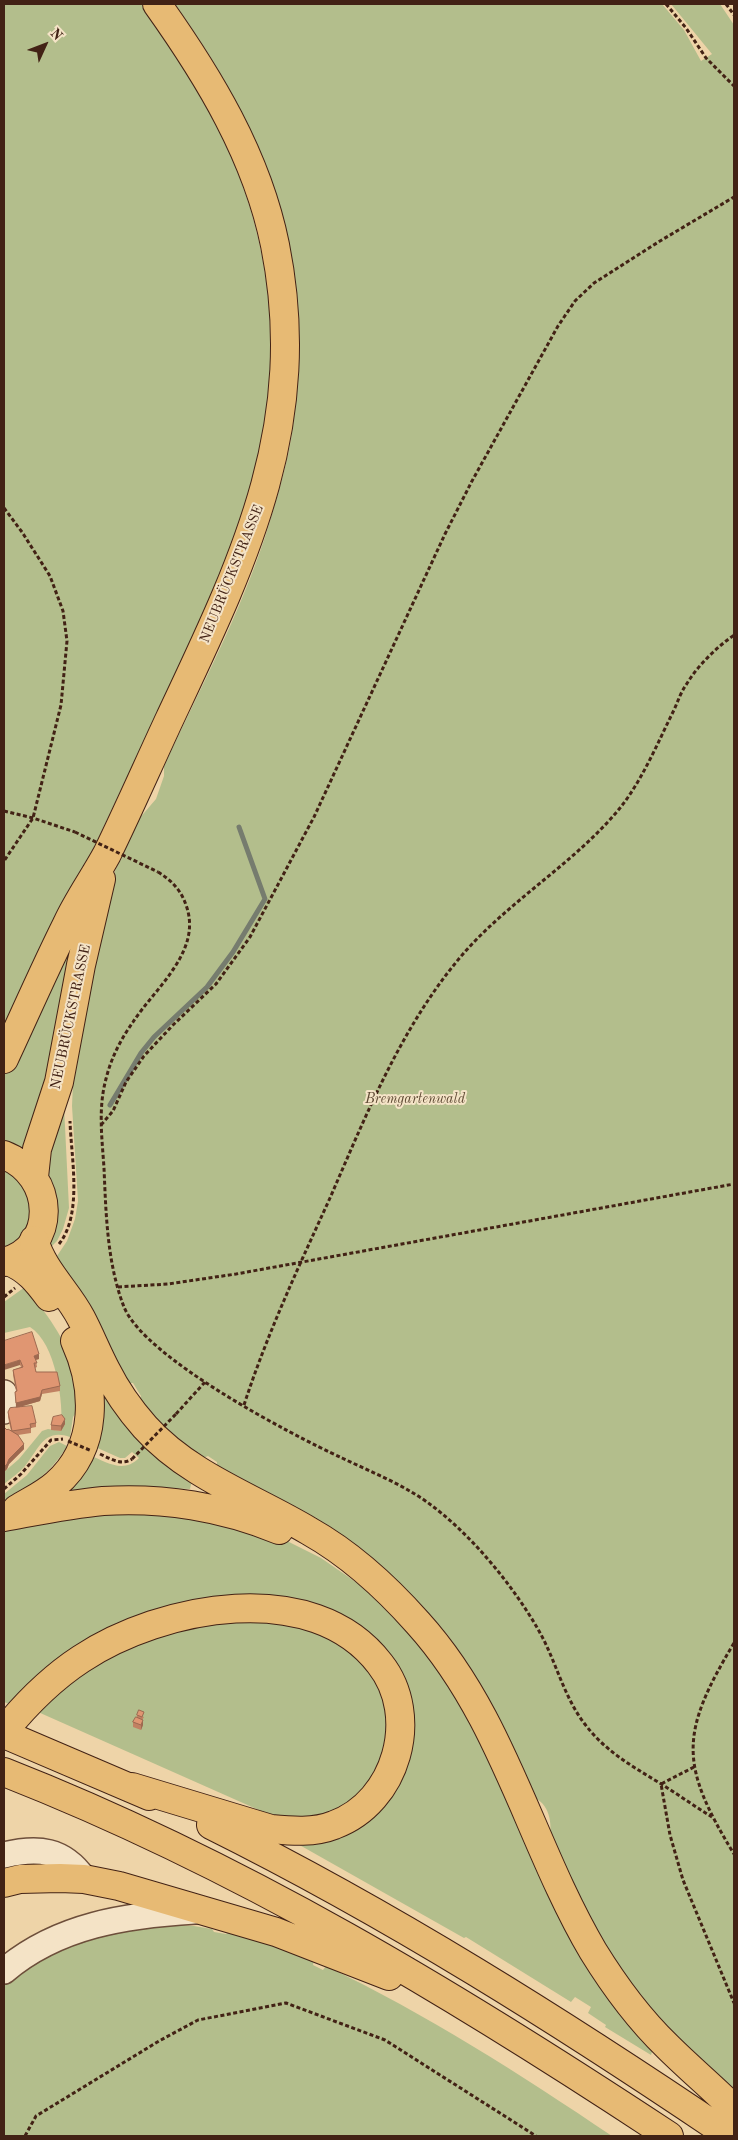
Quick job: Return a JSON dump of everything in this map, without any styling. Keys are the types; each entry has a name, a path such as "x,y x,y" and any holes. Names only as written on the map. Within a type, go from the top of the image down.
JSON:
{"main road":[{"name":"NEUBRÜCKSTRASSE","path":"4,1060 68,920 106,855 236,571 264,495 276,442 286,353 283,301 275,243 253,170 218,96 158,4"},
{"name":"NEUBRÜCKSTRASSE","path":"34,1177 37,1149 59,1082 106,855"},
{"path":"4,1155 25,1167 34,1177 40,1189 44,1216 40,1228 45,1244 42,1263 80,1317 106,1370 131,1410 146,1428 183,1460 208,1476 332,1545 353,1559 401,1605 430,1637 468,1690 503,1758 573,1915 594,1952 623,1996 664,2044 734,2108"},
{"path":"6,1262 45,1244"},
{"path":"4,1517 46,1492 68,1472 84,1445 91,1413 86,1370 80,1352 64,1319 37,1281 16,1264 6,1262"},
{"path":"4,1517 72,1505 124,1500 167,1502 206,1508 252,1520 302,1540 382,1588"},
{"path":"132,1787 271,1829 292,1831 315,1830 334,1825 363,1808 377,1793 389,1775 400,1742 399,1708 396,1694 382,1665 358,1640 342,1630 305,1616 255,1609 227,1610 186,1616 153,1624 130,1633 82,1659 61,1674 34,1698 4,1732 132,1787 252,1845 408,1931 558,2023 730,2136"},
{"path":"4,1772 116,1819 236,1876 384,1957 474,2011 669,2136"},
{"path":"4,1883 20,1878 84,1879 119,1886 301,1940 474,2011"},
{"path":"4,1894 47,1879"}],"lane":[{"path":"4,1393 7,1401 4,1411"},
{"path":"4,1855 22,1851 41,1851 63,1857 75,1867 84,1879"},
{"path":"4,1971 40,1946 93,1925 141,1915 201,1910"}],"path":[{"path":"666,4 686,28 706,58 734,86"},
{"path":"726,4 734,15"},
{"path":"101,1125 113,1111 126,1082 144,1056 216,984 250,937 314,818 445,534 566,314 575,301 594,283 660,240 734,197"},
{"path":"4,508 50,576 58,593 66,626 66,656 61,704 33,818 4,861"},
{"path":"244,1405 252,1380 301,1261 377,1091 425,1004 465,952 497,918 594,834 620,807 647,764 685,686 702,663 734,634"},
{"path":"4,812 33,818 75,832 158,872 171,881 181,894 188,912 189,932 184,951 133,1021 112,1060 101,1102 109,1242 118,1287 125,1307 137,1328 170,1357 205,1382 318,1446 404,1487 448,1518 502,1578 524,1607 540,1632 568,1697 584,1723 602,1744 621,1760 712,1817"},
{"path":"45,1244 68,1229 73,1201 70,1114"},
{"path":"118,1287 168,1284 236,1274 734,1184"},
{"path":"4,1489 21,1474 51,1440 56,1438 119,1462 132,1459 205,1382"},
{"path":"734,1643 705,1697 693,1732 694,1767 701,1793 712,1817 734,1854"},
{"path":"661,1784 694,1767"},
{"path":"661,1784 670,1835 683,1880 734,2003"},
{"path":"25,2136 36,2116 198,2020 286,2003 385,2040 536,2136"}],"green space":[{"path":"4,4 141,4 168,42 214,120 233,160 248,201 260,244 267,289 271,336 271,381 266,426 255,471 226,559 209,602 4,1039"},
{"name":"Bremgartenwald","path":"175,4 662,4 684,30 701,61 712,54 671,4 720,4 734,25 734,2100 675,2043 605,1949 550,1839 551,1827 546,1809 543,1804 532,1797 468,1664 447,1634 405,1588 375,1562 217,1472 217,1462 208,1456 203,1458 184,1449 138,1403 141,1396 133,1383 126,1383 87,1304 55,1259 67,1241 75,1219 78,1201 72,1106 74,1059 84,992 94,976 87,974 115,871 138,820 156,799 164,776 164,766 218,653 255,566 288,454 299,367 298,310 291,256 278,203 260,152 236,102 208,53"},
{"path":"81,924 30,1153 4,1147 4,1076"},
{"path":"64,1106 69,1208 63,1229 57,1241 49,1249 44,1172"},
{"path":"4,1168 24,1186 30,1200 31,1212 28,1225 21,1237 4,1249"},
{"path":"25,1287 47,1316 66,1348 74,1371 78,1410 73,1417 70,1437 54,1435 48,1438 23,1469 4,1484 4,1472 19,1459 42,1431 48,1429 61,1431 62,1419 59,1390 52,1360 46,1346 39,1335 30,1327 4,1333 4,1302"},
{"path":"95,1390 108,1394 132,1434 134,1433 192,1480 190,1489 134,1487 77,1490 67,1498 52,1498 89,1455 121,1466 133,1463 139,1458 132,1452 125,1458 120,1458 93,1446"},
{"path":"59,1442 67,1446 54,1464 31,1485 4,1502 4,1494 27,1475 50,1446"},
{"path":"153,1507 285,1540 321,1558 376,1596 437,1662 653,2049 651,2055 605,2027 606,2025 588,2013 591,2007 575,1997 571,2002 466,1937 464,1938 296,1843 399,1769 374,1647 220,1604 12,1705 4,1702 4,1529 17,1524"},
{"path":"232,1622 286,1625 324,1635 349,1651 372,1674 376,1681 385,1708 386,1729 383,1750 376,1769 365,1786 351,1800 333,1811 312,1817 296,1818 270,1815 38,1712 69,1685 121,1651 159,1635 192,1627"},
{"path":"161,1924 194,1926 226,1934 229,1932 254,1938 314,1960 313,1965 323,1970 326,1966 400,2004 472,2046 612,2136 4,2136 4,1986 37,1961 77,1943 120,1931"}],"building":[{"path":"32,1332 39,1354 34,1356 37,1363 34,1363 36,1372 57,1372 60,1386 42,1390 40,1397 16,1403 15,1392 17,1391 13,1370 23,1367 20,1360 4,1365 4,1341"},
{"path":"32,1406 36,1423 30,1424 31,1428 12,1431 8,1412 10,1408"},
{"path":"62,1415 65,1419 61,1426 51,1425 53,1417"},
{"path":"4,1427 18,1435 24,1444 4,1467"},
{"path":"139,1710 144,1712 142,1717 137,1715"},
{"path":"136,1717 143,1720 141,1725 133,1722"}],"waterway":[{"path":"110,1105 141,1053 154,1037 207,987 233,952 265,899 239,827"}]}
